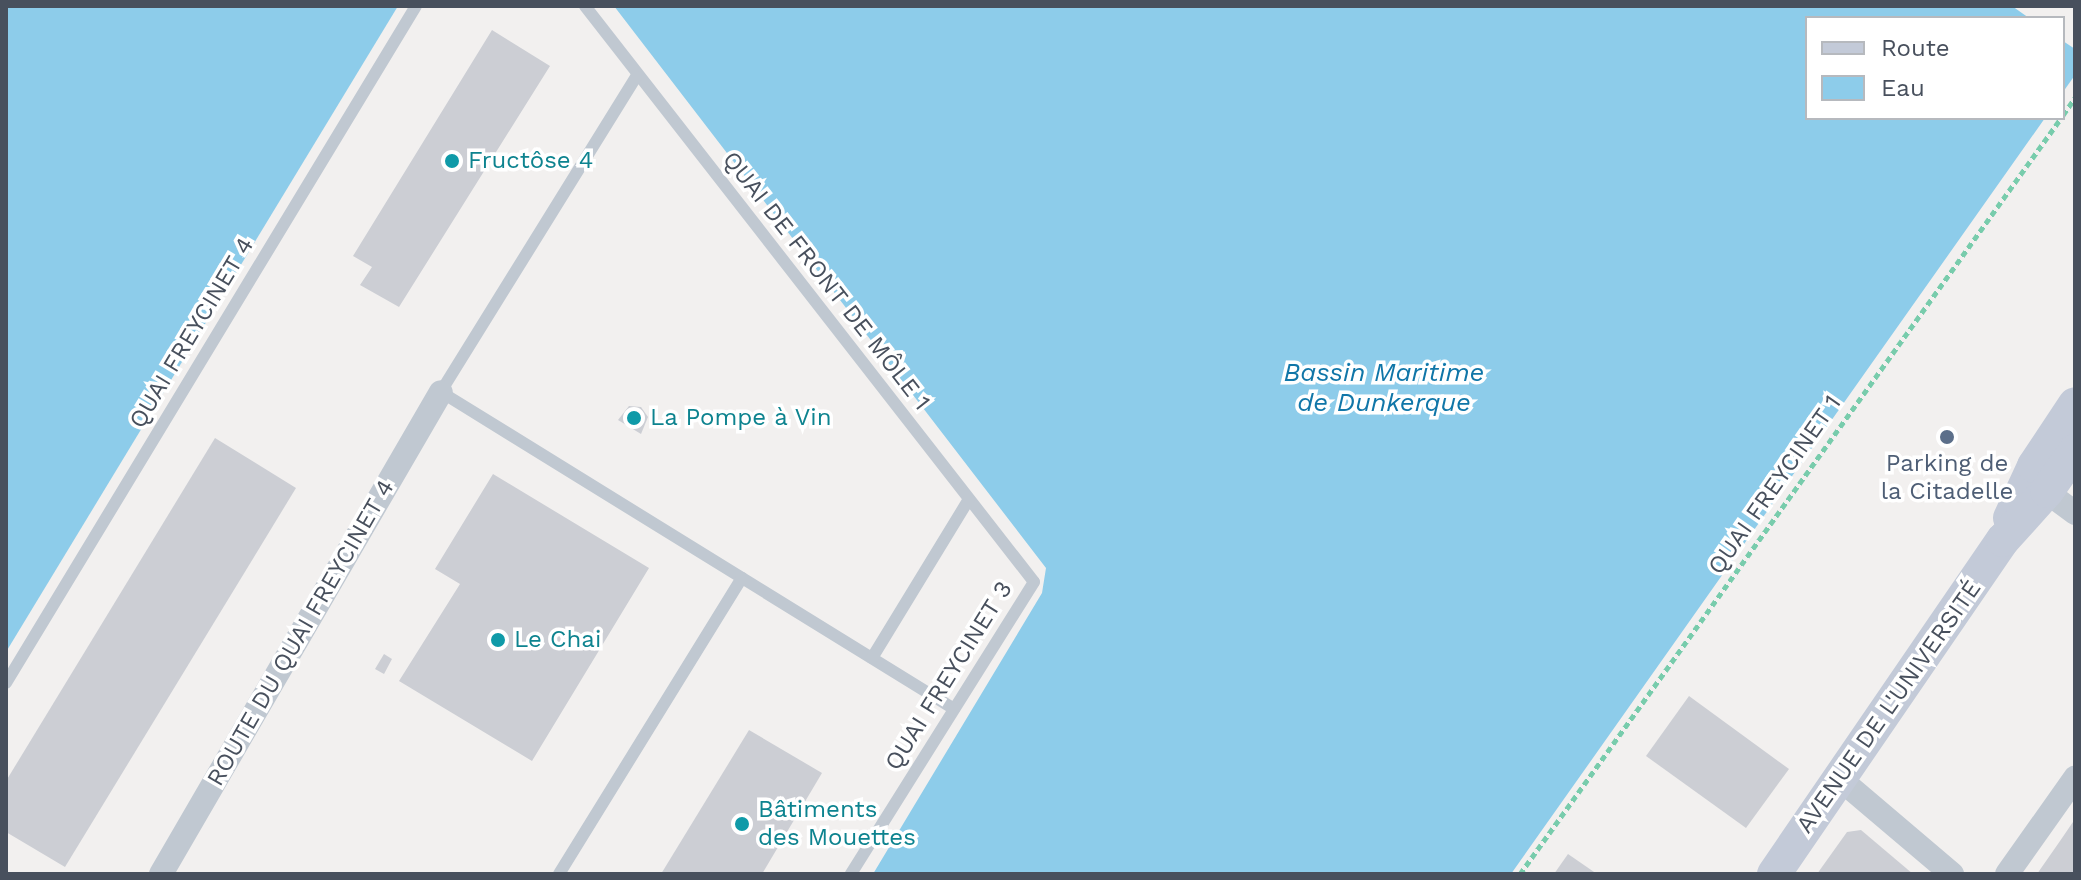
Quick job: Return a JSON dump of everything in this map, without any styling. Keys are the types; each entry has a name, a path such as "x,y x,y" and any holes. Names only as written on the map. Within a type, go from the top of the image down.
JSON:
{"street":[{"name":"ROUTE DU QUAI FREYCINET 4","path":"161,874 441,392"},
{"name":"AVENUE DE L'UNIVERSITÉ","path":"1774,874 2003,540 2037,484 2075,404"},
{"name":"AVENUE DE L'UNIVERSITÉ","path":"2037,484 2075,451"},
{"path":"2037,484 2075,513"},
{"path":"2007,874 2075,778"},
{"path":"1840,779 1952,874"}],"lane":[{"name":"QUAI FREYCINET 4","path":"6,683 416,6"},
{"name":"QUAI DE FRONT DE MÔLE 1","path":"585,6 636,77 1034,582"},
{"path":"636,77 441,392 954,709"},
{"path":"872,658 969,499"},
{"path":"559,874 742,578"},
{"name":"QUAI FREYCINET 3","path":"851,874 1034,582"}],"path":[{"name":"QUAI FREYCINET 1","path":"1520,874 2059,120"}],"water":[{"path":"6,6 398,6 6,652"},
{"name":"Bassin Maritime de Dunkerque","path":"614,6 2012,6 2026,16 1805,16 1805,120 2044,120 1511,874 873,874 1042,593 1046,568"},
{"path":"2065,42 2075,49 2075,75 2065,89"}],"building":[{"name":"Fructôse 4","path":"492,30 550,66 399,307 360,285 372,267 353,256"},
{"name":"La Pompe à Vin","path":"629,406 641,407 648,417 641,434 618,420"},
{"path":"215,438 296,488 65,867 6,832 6,781"},
{"name":"Le Chai","path":"493,474 649,568 532,761 399,681 460,584 435,569"},
{"path":"384,654 392,659 384,674 375,669"},
{"path":"1689,696 1789,769 1746,828 1646,756"},
{"name":"Bâtiments des Mouettes","path":"749,730 822,773 762,874 661,874"},
{"path":"2075,819 2075,874 2037,874 2060,841"},
{"path":"1861,830 1913,874 1817,874 1847,832"},
{"path":"1568,854 1597,874 1554,874"}],"place":[{"name":"Fructôse 4","path":"452,161"},
{"name":"La Pompe à Vin","path":"634,418"},
{"name":"Parking de la Citadelle","path":"1947,437"},
{"name":"Le Chai","path":"498,640"},
{"name":"Bâtiments des Mouettes","path":"742,824"}]}
